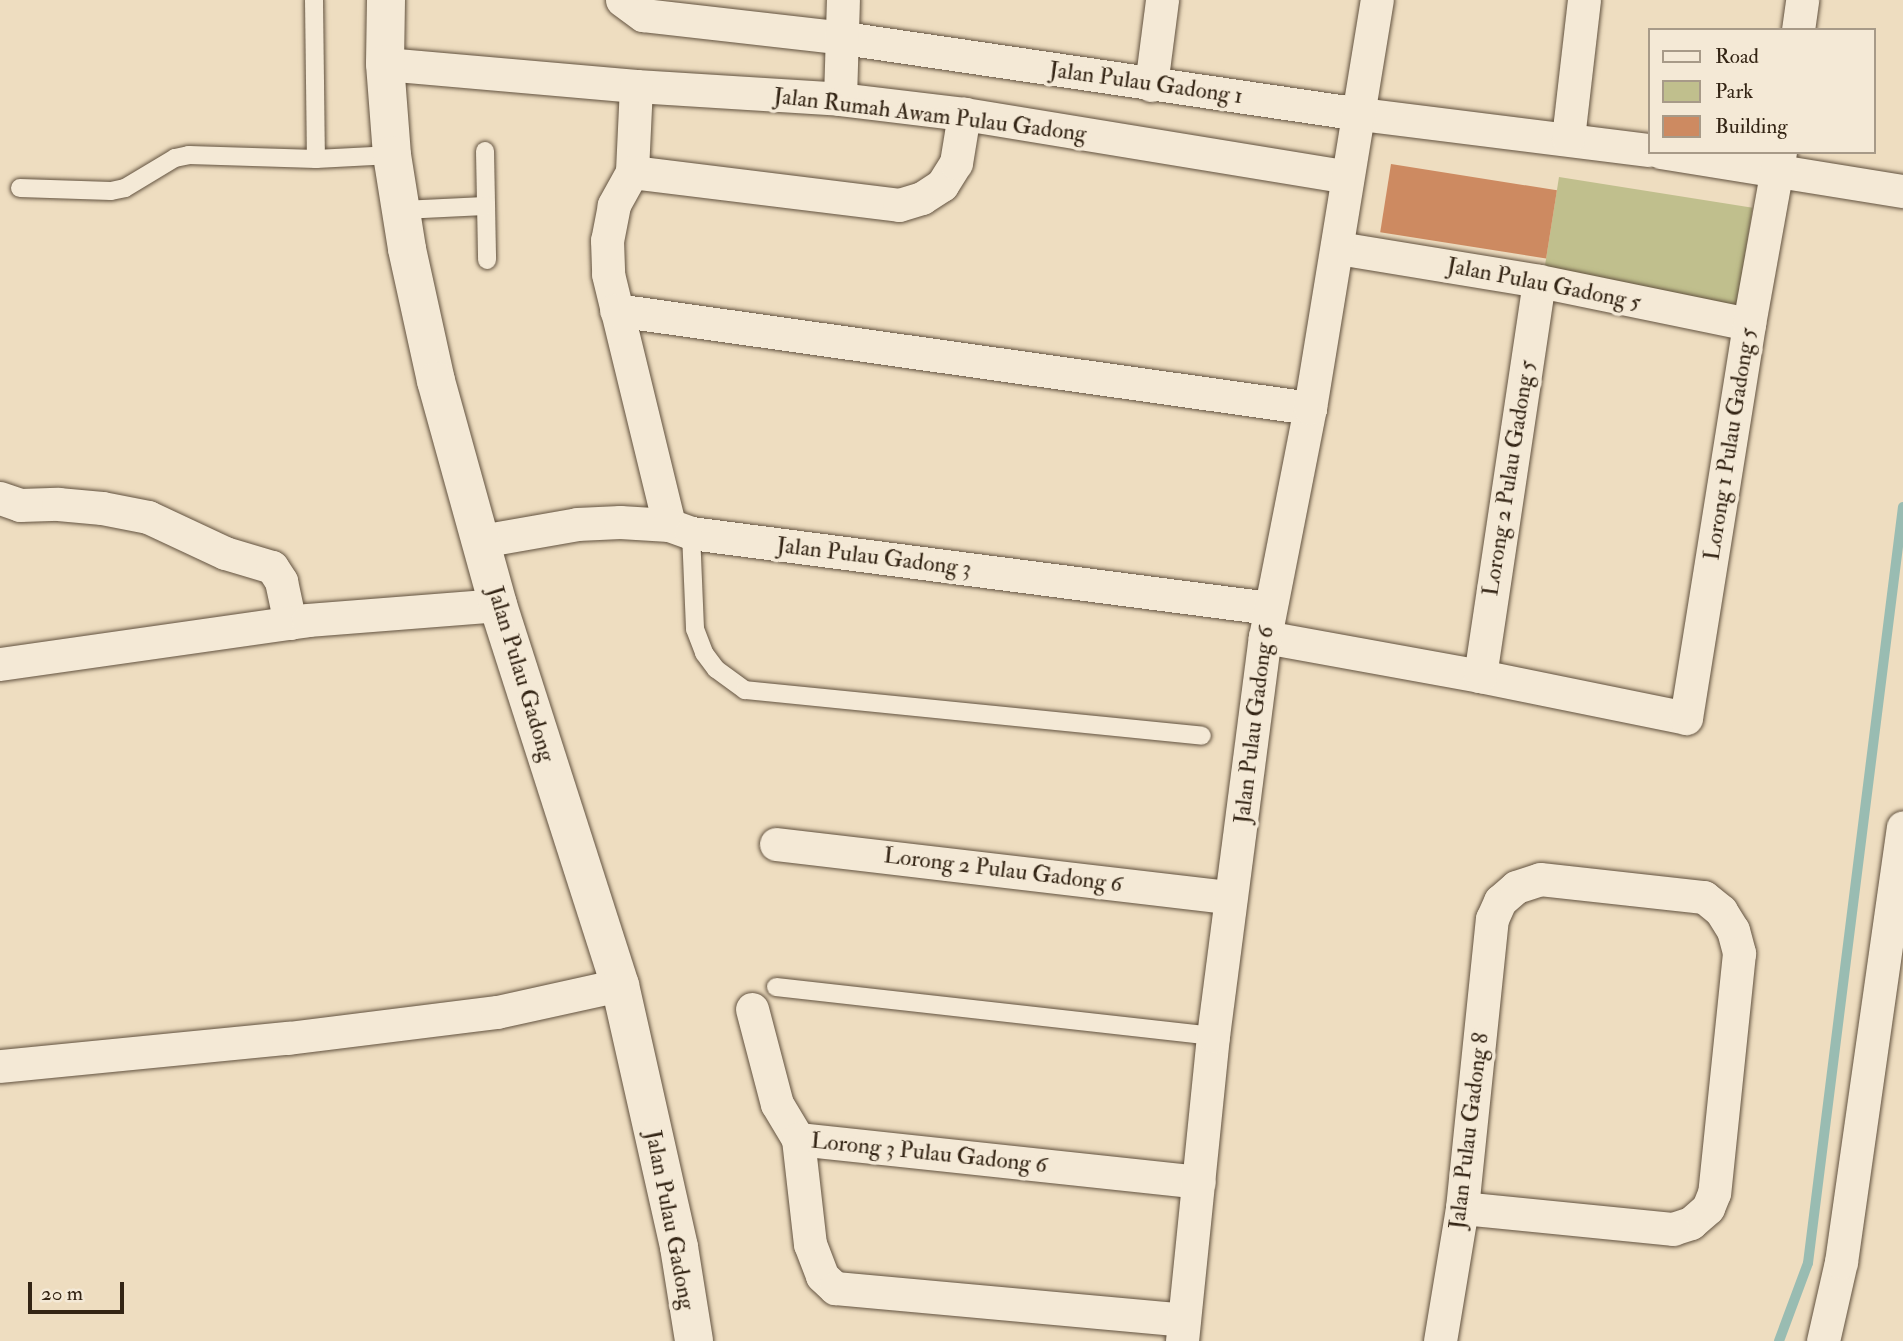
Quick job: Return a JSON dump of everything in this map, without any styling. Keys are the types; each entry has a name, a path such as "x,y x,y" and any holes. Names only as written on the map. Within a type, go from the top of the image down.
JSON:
{"main road":[{"name":"Jalan Pulau Gadong","path":"386,0 391,155 436,381 498,605 620,985 679,1247 694,1341"}],"street":[{"path":"840,99 844,38 843,0"},
{"path":"1151,85 1162,0"},
{"name":"Jalan Pulau Gadong 6","path":"1183,1331 1213,1036 1267,622 1310,408 1377,0"},
{"path":"1568,138 1584,0"},
{"path":"1798,28 1802,0"},
{"name":"Jalan Pulau Gadong 1","path":"632,7 1151,85 1647,150"},
{"name":"Jalan Rumah Awam Pulau Gadong","path":"386,64 636,86 840,99 964,114 1347,177"},
{"path":"636,86 632,172 614,205 607,240 608,274 680,529"},
{"path":"632,172 900,205 922,198 942,185 956,163 964,114"},
{"path":"1687,154 1779,161 1900,190"},
{"name":"Lorong 1 Pulau Gadong 5","path":"1686,718 1749,324 1779,161"},
{"name":"Jalan Pulau Gadong 5","path":"1338,248 1539,281 1749,324"},
{"name":"Lorong 2 Pulau Gadong 5","path":"1480,676 1539,281"},
{"path":"616,310 1310,408"},
{"path":"0,498 20,506 58,504 102,508 148,517 225,553 272,566 281,581 290,623"},
{"name":"Jalan Pulau Gadong 3","path":"481,541 577,524 620,522 680,529 1267,622 1480,676 1686,718"},
{"path":"0,664 290,623 498,605"},
{"path":"1823,1341 1841,1262 1903,827"},
{"name":"Lorong 2 Pulau Gadong 6","path":"776,844 1230,897"},
{"name":"Jalan Pulau Gadong 8","path":"1440,1341 1462,1208 1492,919 1500,901 1516,887 1540,879 1704,897 1721,911 1733,930 1739,953 1714,1193 1708,1208 1691,1223 1673,1229 1462,1208"},
{"path":"0,1066 288,1038 497,1012 620,985"},
{"name":"Lorong 3 Pulau Gadong 6","path":"752,1009 777,1104 798,1139 1199,1182"},
{"path":"798,1139 810,1244 822,1276 835,1288 1183,1331"}],"lane":[{"path":"314,0 316,159"},
{"path":"485,150 487,260"},
{"path":"20,188 111,191 125,188 169,162 188,155 316,159 391,155"},
{"path":"401,210 486,206"},
{"path":"680,529 695,629 704,653 716,669 745,690 1202,736"},
{"path":"776,987 1213,1036"}],"green space":[{"path":"1559,177 1753,208 1737,305 1544,275"}],"building":[{"path":"1391,164 1557,190 1546,258 1380,232"}],"waterway":[{"path":"1779,1341 1808,1263 1903,507"}]}
